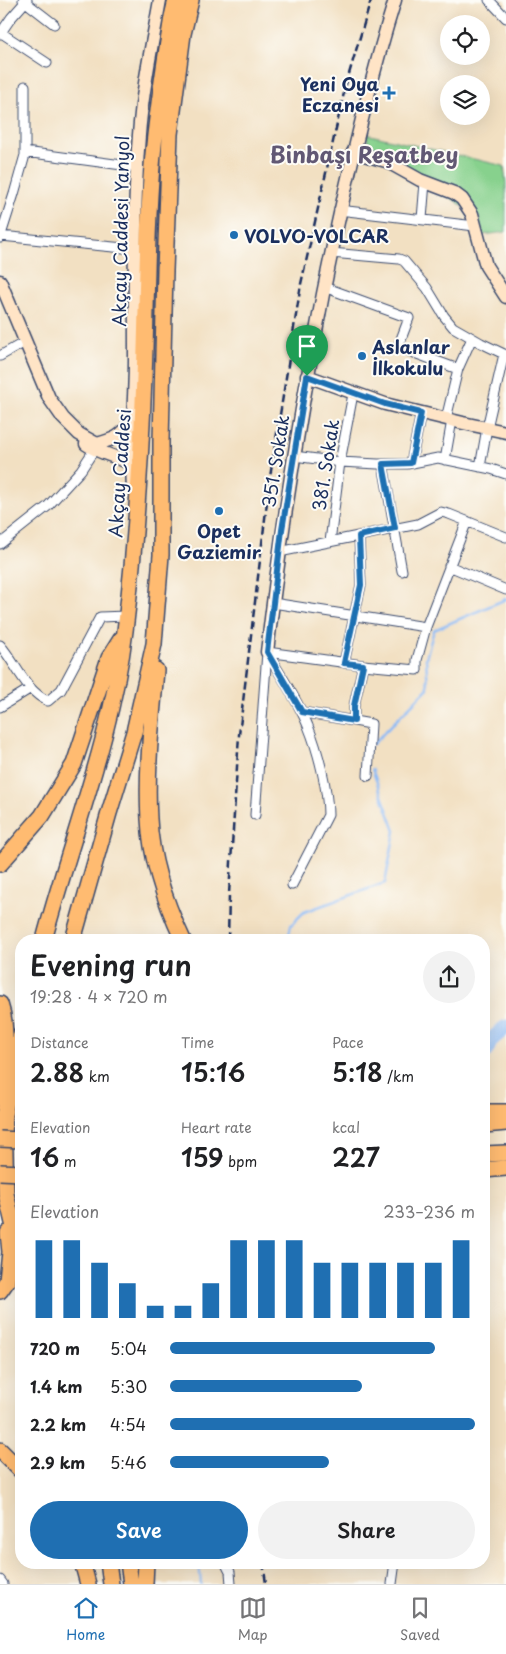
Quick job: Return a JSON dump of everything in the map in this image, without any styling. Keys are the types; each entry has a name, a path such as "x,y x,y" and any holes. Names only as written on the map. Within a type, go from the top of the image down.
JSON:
{"highway":[{"name":"Akçay Caddesi","path":"46,934 59,884 89,790 116,689 126,623 135,522 144,378 147,247 152,167 156,126 176,0"},
{"path":"75,934 134,732 154,644 161,555 164,281 170,134 183,34 190,0"},
{"path":"0,864 42,816 74,764 109,658 126,623"},
{"path":"154,644 157,657 150,747 149,820 156,868 164,894 181,934"},
{"path":"0,1004 4,1016 5,1040 0,1084 4,1115 10,1252 7,1281 0,1291"},
{"path":"4,1115 15,1063"},
{"path":"490,1112 506,1112"},
{"path":"490,1124 506,1123"},
{"path":"0,1140 15,1140"},
{"path":"490,1154 506,1153"},
{"path":"490,1169 506,1168"},
{"path":"0,1172 15,1173"},
{"path":"6,1194 15,1231"},
{"path":"0,1450 15,1465"},
{"path":"84,1569 88,1584"},
{"path":"109,1569 111,1584"},
{"path":"129,1569 131,1584"},
{"path":"145,1584 146,1569"}],"main road":[{"name":"Akçay Caddesi Yanyol","path":"135,522 131,464 135,361 134,249 137,167 143,95 160,0"},
{"name":"351. Sokak","path":"267,652 279,552 307,376 324,287 354,152 382,39 395,0"},
{"path":"354,152 386,161 425,182 454,193 462,199 472,214 486,266 506,297"},
{"path":"0,281 42,403 64,428 94,450 131,464"},
{"path":"0,302 49,398 63,418 79,434 97,444 114,440 124,433 132,421"},
{"path":"307,376 385,404 506,432"}],"street":[{"path":"489,0 506,18"},
{"path":"47,64 0,33 25,1 54,24"},
{"path":"25,86 25,152 0,237 134,249"},
{"path":"25,152 137,167"},
{"path":"422,220 425,182"},
{"path":"340,210 475,226"},
{"path":"331,253 404,261 427,288 453,327 505,354 487,428 480,467"},
{"path":"324,287 410,318 398,347 458,369"},
{"path":"445,460 449,420 458,369 472,338"},
{"path":"0,356 22,344"},
{"name":"381. Sokak","path":"330,542 340,462 353,394"},
{"path":"411,463 421,413"},
{"path":"0,544 48,506 81,470 94,450"},
{"path":"294,456 340,462 383,464 411,463 428,459 445,460 506,474"},
{"path":"383,464 402,571"},
{"path":"279,552 418,524 441,512 467,520 506,537"},
{"path":"267,652 344,663 416,670 426,627 467,520"},
{"path":"344,663 356,616 361,585 359,536"},
{"path":"449,566 506,590"},
{"path":"273,602 426,627"},
{"path":"0,645 38,697 48,701 61,690 100,617 126,623"},
{"path":"267,652 302,712 324,778 328,804 328,816 292,885"},
{"path":"254,815 267,652"},
{"path":"354,721 354,706 363,665"},
{"path":"0,707 31,688"},
{"path":"302,712 371,724 368,776"},
{"path":"229,1569 231,1584"},
{"path":"392,1584 394,1569"},
{"path":"0,1580 3,1584"}],"green space":[{"path":"366,134 504,166 506,232 483,235 479,217 393,159 370,149"}],"waterway":[{"path":"373,744 428,688 426,658 434,630 506,599"},
{"path":"289,934 291,925 304,912 385,883 395,831 372,769"},
{"path":"490,1042 506,1027"},
{"path":"200,1569 201,1584"}],"railway":[{"path":"228,934 239,735 270,477 301,284 346,84 371,0"},
{"path":"264,1569 266,1584"}],"place":[{"name":"Yeni Oya Eczanesi","path":"389,93"},
{"name":"VOLVO-VOLCAR","path":"234,235"},
{"name":"Aslanlar İlkokulu","path":"362,356"},
{"name":"Opet Gaziemir","path":"219,511"}],"district":[{"name":"Binbaşı Reşatbey","path":"364,153"}],"route":[{"path":"307,376 353,394 421,413 411,463 383,464 395,528 359,536 361,585 356,616 344,663 363,665 354,706 354,721 302,712 267,652 282,530 307,376"}]}
